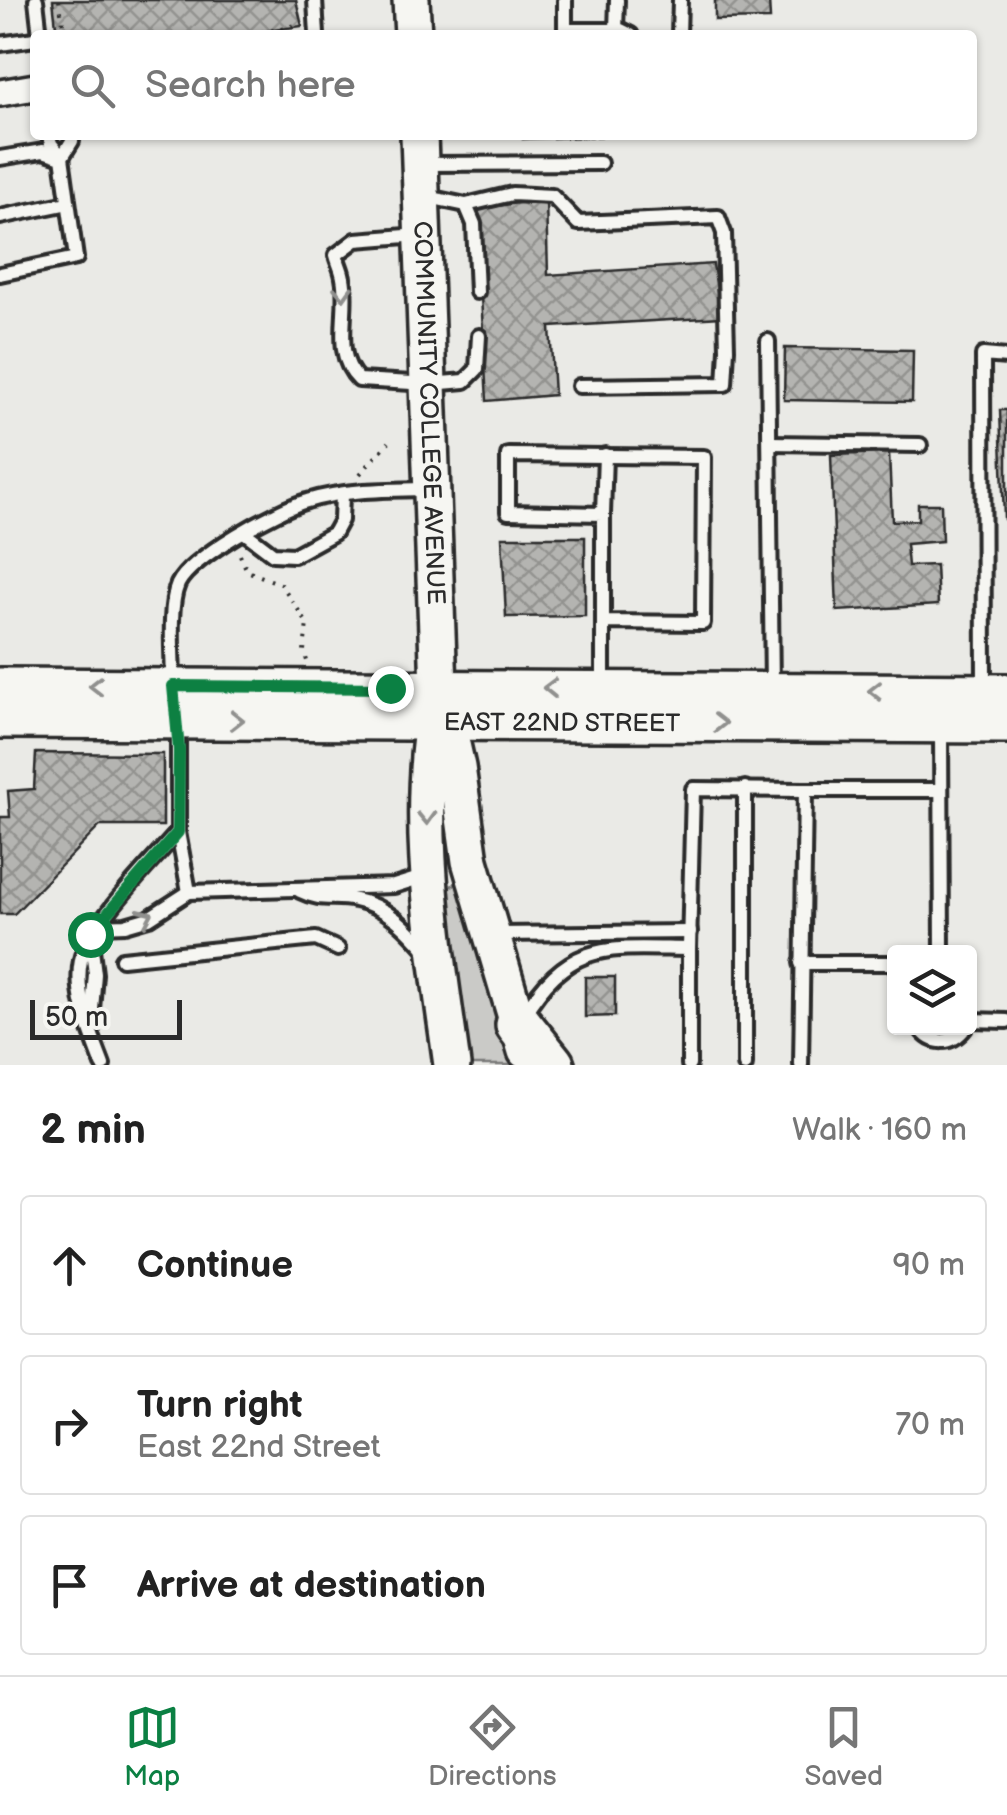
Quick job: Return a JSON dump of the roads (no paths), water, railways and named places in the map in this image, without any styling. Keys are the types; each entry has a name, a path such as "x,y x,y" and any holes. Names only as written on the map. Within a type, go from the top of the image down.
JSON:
{"highway":[{"path":"524,1045 551,1065"}],"street":[{"path":"411,0 413,30"},
{"path":"0,93 30,88"},
{"name":"COMMUNITY COLLEGE AVENUE","path":"421,165 439,710"},
{"name":"EAST 22ND STREET","path":"0,686 175,703 439,710 602,706 941,708 996,691"},
{"name":"EAST 22ND STREET","path":"602,706 772,691 941,708 1007,726"},
{"name":"EAST 22ND STREET","path":"0,720 175,703"},
{"path":"439,710 426,769 429,875 452,1065"},
{"path":"439,710 457,768 463,825 524,1045"}],"lane":[{"path":"36,0 38,30"},
{"path":"315,0 316,30"},
{"path":"565,0 565,30 616,30 617,0"},
{"path":"679,30 680,0"},
{"path":"0,44 30,38"},
{"path":"0,274 76,258 62,158 50,140"},
{"path":"62,158 72,140"},
{"path":"0,158 43,151 62,158"},
{"path":"421,165 600,163"},
{"path":"421,165 466,205 474,224 477,292"},
{"path":"466,205 512,194 552,196 578,223 718,217 724,233 725,384 579,386"},
{"path":"0,217 68,203"},
{"path":"424,235 356,240 336,254 344,280 343,356 350,372 359,380 430,384 465,381 477,369 479,336"},
{"path":"768,342 772,691"},
{"path":"996,691 983,355 1007,358"},
{"path":"770,443 920,445"},
{"path":"602,706 605,454"},
{"path":"604,514 508,512 508,455 704,457 702,623 604,622"},
{"path":"188,892 178,832 174,612 178,583 209,552 306,501 377,490 433,489"},
{"path":"244,532 273,554 294,554 334,533 341,520 342,495"},
{"path":"941,708 942,945"},
{"path":"689,1065 692,788 941,790"},
{"path":"744,788 745,1065"},
{"path":"801,1065 804,790"},
{"path":"103,1065 80,990 80,962 95,930 178,832"},
{"path":"95,930 149,918 188,892 394,886 429,875"},
{"path":"300,890 315,898 356,900 396,917 438,962"},
{"path":"491,934 690,932"},
{"path":"122,959 316,939 338,949"},
{"path":"524,1045 540,988 559,968 610,948 689,950"},
{"path":"801,962 887,963"},
{"path":"977,1020 1007,1020"},
{"path":"927,1035 946,1041 957,1035"}]}
